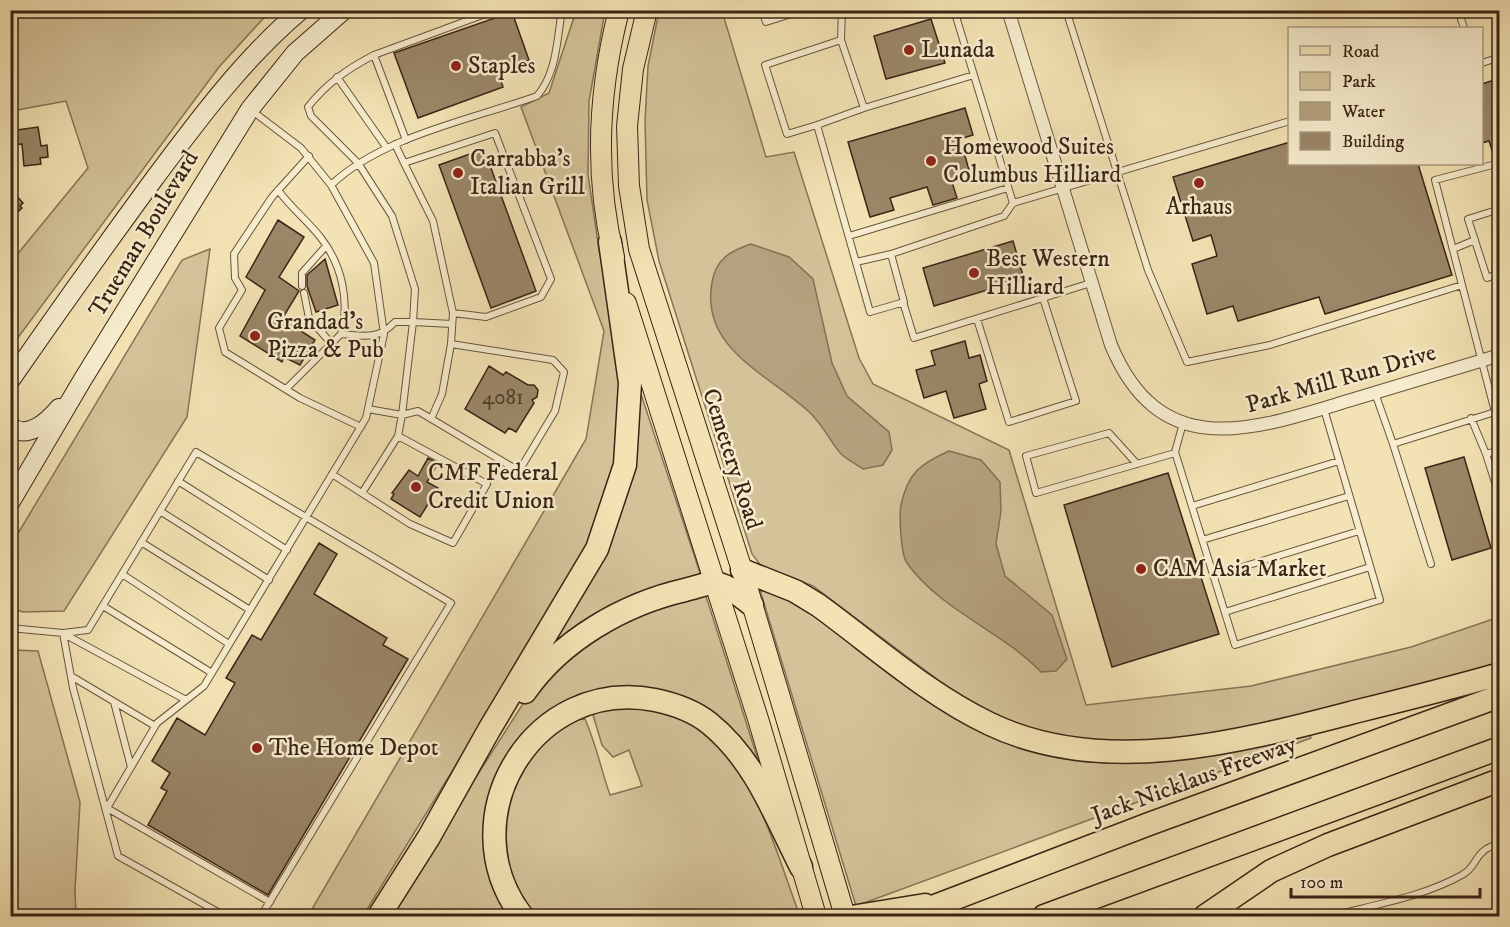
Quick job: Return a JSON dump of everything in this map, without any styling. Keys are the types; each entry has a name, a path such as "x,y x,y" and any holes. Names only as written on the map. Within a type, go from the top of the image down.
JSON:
{"highway":[{"path":"429,837 597,549 625,465 630,383 610,242"},
{"path":"742,570 795,591 818,605 955,705 991,724 1035,741 1067,747 1106,751 1158,750 1218,742 1293,728 1500,674"},
{"path":"380,916 429,837 538,674 564,648 606,621 641,605 668,594 714,583 732,590 752,605"},
{"name":"Jack Nicklaus Freeway","path":"909,916 1149,824 1500,696"},
{"path":"522,916 503,881 495,852 499,795 510,770 534,736 566,713 607,699 635,697 663,701 686,709 707,721 742,756 760,783 801,867"},
{"path":"1044,916 1500,748"},
{"path":"1205,916 1271,871 1328,845 1500,780"},
{"path":"856,916 947,902"}],"main road":[{"name":"Trueman Boulevard","path":"10,381 156,175 241,69 275,32 301,10"},
{"name":"Trueman Boulevard","path":"10,503 83,379 249,109 296,52 344,10"},
{"path":"619,10 609,51 602,96 600,160 610,242 628,308 759,722 816,916"},
{"name":"Cemetery Road","path":"647,10 633,69 627,126 629,186 648,283 742,570 845,916"},
{"path":"241,69 241,88 249,109"},
{"path":"10,426 21,432 38,427 49,420 83,379"}],"street":[{"name":"Park Mill Run Drive","path":"1008,10 1091,283 1120,366 1150,402 1183,422 1219,430 1256,428 1500,355"}],"lane":[{"path":"362,492 398,436 413,322 415,289 392,216 358,163 311,116 308,107 322,89 337,77 374,55 496,10"},
{"path":"331,185 358,163 386,147 537,96 547,84 551,72 562,10"},
{"path":"762,10 766,22 804,10"},
{"path":"861,10 843,13 841,40 864,108"},
{"path":"954,10 1012,203"},
{"path":"1066,10 1148,270 1187,362 1270,345 1462,285"},
{"path":"1458,10 1464,27"},
{"path":"841,40 765,65 787,134 974,75"},
{"path":"374,55 406,140"},
{"path":"1483,63 1500,57"},
{"path":"337,77 386,147"},
{"path":"107,808 155,726 204,686 361,427 368,409 384,334 374,263 331,185 309,156 249,109"},
{"path":"856,262 891,254 1004,216 1012,203 1288,122"},
{"path":"818,125 870,312 903,302"},
{"path":"404,163 495,133 551,279 542,297 486,317 453,313"},
{"path":"394,144 434,221 453,313 451,344 442,394 431,419"},
{"path":"309,156 278,190 234,254 235,278 242,290 219,328 225,352 286,389 361,427"},
{"path":"1393,444 1498,411 1481,360 1435,180 1500,163"},
{"path":"849,236 1008,188"},
{"path":"278,190 326,246 341,273 346,316 341,334 330,342 286,389"},
{"path":"1500,209 1468,219 1486,278 1500,273"},
{"path":"1453,249 1475,240"},
{"path":"302,286 302,273 326,246"},
{"path":"891,254 914,338 1091,283"},
{"path":"304,293 309,318 330,342"},
{"path":"977,319 1009,422 1076,401 1043,298"},
{"path":"341,334 367,336 384,334 395,322 453,324"},
{"path":"368,409 402,415 418,411 519,471 555,411 564,372 553,360 451,344"},
{"path":"1375,393 1431,564"},
{"path":"1183,422 1175,453 1235,645 1380,600 1323,408"},
{"path":"1471,418 1486,454 1500,498"},
{"path":"1137,464 1109,433 1026,456 1036,493 1137,464 1175,453"},
{"path":"332,474 410,524 453,543 488,483 398,436"},
{"path":"1486,454 1500,450"},
{"path":"10,628 63,633 88,630 196,452 451,603 261,916"},
{"path":"1192,506 1339,461"},
{"path":"178,481 287,550"},
{"path":"1202,540 1349,496"},
{"path":"160,511 269,580"},
{"path":"1213,576 1359,531"},
{"path":"141,542 250,610"},
{"path":"1225,612 1370,567"},
{"path":"122,574 229,644"},
{"path":"103,606 212,673"},
{"path":"63,633 70,676 118,856 225,916"},
{"path":"63,633 186,700"},
{"path":"70,676 155,726"},
{"path":"114,702 131,766"},
{"path":"107,808 270,902"},
{"path":"1338,916 1416,895 1465,874 1484,848 1500,843"}],"green space":[{"path":"10,11 270,11 219,67 11,347 11,262 88,168 66,101 11,111"},
{"path":"576,11 605,11 589,101 588,174 599,250 622,362 614,476 597,528 571,578 363,916 308,916 586,439 604,331 521,107 549,93"},
{"path":"659,11 722,11 766,157 794,152 859,358 873,384 1009,450 1086,705 1251,686 1411,647 1499,617 1499,664 1283,721 1151,744 1049,737 999,719 962,698 813,586 761,566 752,554 659,261 647,200 645,121 648,66"},
{"path":"210,249 187,417 64,611 23,612 11,608 11,545 182,260"},
{"path":"638,394 641,394 701,576 661,585 620,602 534,668 603,545"},
{"path":"760,590 789,598 963,722 1005,742 1045,755 1083,761 1309,731 1311,738 856,906"},
{"path":"706,596 759,763 708,715 578,700 497,781 513,916 387,916 535,685 601,629 672,600"},
{"path":"14,650 38,651 80,802 75,890 76,916 11,916 10,656"},
{"path":"602,708 666,712 694,724 718,743 738,767 754,796 768,827 800,916 532,916 510,872 503,844 506,811 512,785 526,761 554,732 564,725 585,719 610,795 642,786 629,750 613,757 602,745 593,715"}],"water":[{"path":"751,244 789,257 813,279 832,363 847,396 889,432 892,450 883,465 863,469 842,455 813,415 756,371 726,342 716,325 711,305 714,274 725,257"},
{"path":"949,451 981,460 1000,482 1001,511 996,544 1005,576 1052,615 1067,659 1056,671 1041,672 1008,644 936,594 905,559 900,526 901,505 907,485 923,465"}],"building":[{"name":"Staples","path":"512,12 529,60 498,72 503,87 418,118 394,53"},
{"name":"Lunada","path":"931,19 945,63 886,79 874,36"},
{"path":"1500,78 1500,158 1495,159 1489,141 1483,143 1483,84"},
{"name":"Homewood Suites Columbus Hilliard","path":"965,108 973,135 960,139 970,173 951,179 957,198 933,205 927,187 890,198 894,210 870,217 848,142"},
{"path":"38,127 41,146 47,145 48,157 40,158 41,164 24,166 22,144 10,145 10,131"},
{"path":"1288,143 1288,165 1418,165 1452,275 1325,314 1319,297 1238,321 1233,306 1207,314 1192,264 1217,256 1211,235 1193,241 1173,177"},
{"path":"484,149 536,291 491,308 439,165"},
{"path":"10,189 23,203 20,206 22,208 10,219"},
{"path":"278,220 304,237 279,277 299,291 282,319 315,340 300,365 284,357 282,362 240,336 265,290 246,277"},
{"name":"Best Western Hilliard","path":"1013,241 1024,279 934,306 923,268"},
{"path":"325,259 338,305 316,312 307,286 307,275"},
{"path":"965,341 969,358 980,355 987,381 979,384 986,409 954,418 946,391 924,398 916,370 935,365 931,351"},
{"path":"489,366 503,375 506,372 528,385 534,385 538,390 537,397 532,400 534,403 516,432 509,428 505,433 465,409"},
{"path":"1464,457 1491,548 1452,560 1425,468"},
{"name":"CMF Federal Credit Union","path":"428,458 438,463 427,482 438,488 420,517 391,499 394,494 392,493 409,470 418,476"},
{"name":"CAM Asia Market","path":"1168,473 1219,634 1112,667 1064,505"},
{"name":"The Home Depot","path":"319,543 337,554 314,594 387,638 383,645 408,659 268,895 148,825 167,791 161,788 170,773 152,761 177,718 205,735 235,683 226,678 252,635 261,640"}],"place":[{"name":"Lunada","path":"909,50"},
{"name":"Staples","path":"456,66"},
{"name":"Homewood Suites Columbus Hilliard","path":"931,161"},
{"name":"Carrabba's Italian Grill","path":"458,173"},
{"name":"Arhaus","path":"1199,183"},
{"name":"Best Western Hilliard","path":"974,273"},
{"name":"Grandad's Pizza & Pub","path":"255,336"},
{"name":"CMF Federal Credit Union","path":"416,487"},
{"name":"CAM Asia Market","path":"1141,569"},
{"name":"The Home Depot","path":"257,748"}]}
